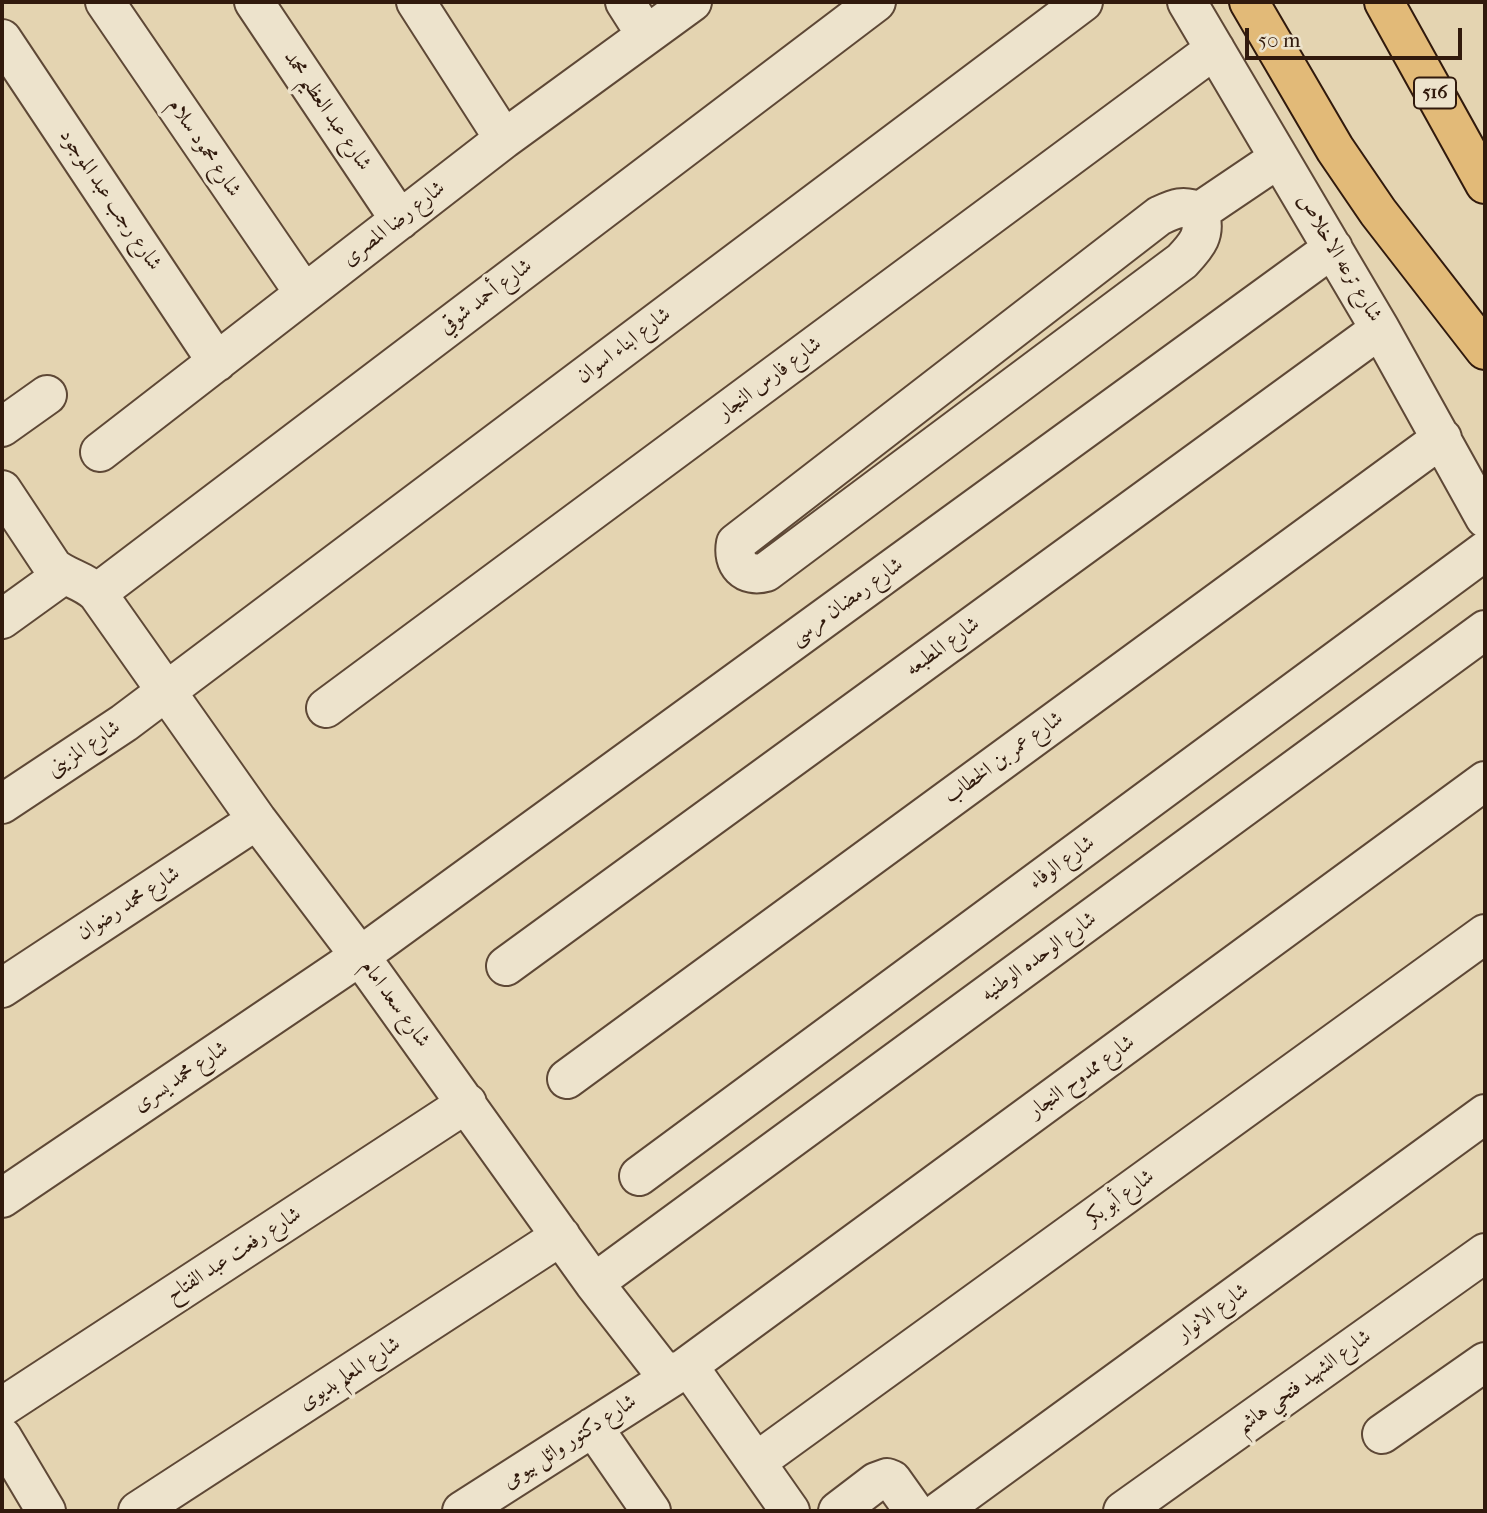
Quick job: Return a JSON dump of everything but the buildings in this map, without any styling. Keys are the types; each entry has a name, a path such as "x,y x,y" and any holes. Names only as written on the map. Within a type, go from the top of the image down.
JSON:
{"highway":[{"path":"1249,2 1335,149 1424,274 1485,350"},
{"name":"516","path":"1384,2 1485,184"}],"street":[{"name":"شارع محمود سلام","path":"105,2 304,293"},
{"name":"شارع عبد العظيم محمد","path":"254,2 400,220"},
{"path":"416,2 504,139"},
{"path":"625,2 646,36"},
{"name":"شارع رضا المصرى","path":"100,452 504,139 692,2"},
{"name":"شارع أحمد شوقي","path":"97,593 876,2"},
{"name":"شارع ابناء اسوان","path":"165,691 1083,2"},
{"name":"شارع ترعه الاخلاص","path":"1187,2 1381,329 1485,518"},
{"name":"شارع رجب عبد الموجود","path":"2,39 217,362"},
{"name":"شارع فارس النجار","path":"326,708 1215,49"},
{"path":"1199,212 1279,158"},
{"path":"1189,206 1199,212 1203,225 1200,239 1182,261 766,572 752,574 740,568 735,559 736,543 1159,216 1175,208 1189,206"},
{"name":"شارع رمضان مرسى","path":"360,956 1333,248"},
{"name":"شارع المطبعه","path":"506,966 1381,329"},
{"path":"2,427 47,395"},
{"name":"شارع عمر بن الخطاب","path":"567,1079 1442,438"},
{"name":"شارع سعد امام","path":"2,490 53,567 63,575 78,579 97,593 257,820 467,1103 594,1283 661,1369 678,1373 685,1371 696,1377 790,1511"},
{"name":"شارع الوفاء","path":"639,1176 1485,551"},
{"path":"2,620 63,575"},
{"name":"شارع الوحده الوطنيه","path":"594,1283 1485,630"},
{"name":"شارع المزينى","path":"2,804 124,723 165,691"},
{"name":"شارع ممدوح النجار","path":"678,1373 1485,781"},
{"name":"شارع محمد رضوان","path":"2,988 257,820"},
{"name":"شارع أبو بكر","path":"756,1462 1485,934"},
{"name":"شارع محمد يسرى","path":"2,1198 360,956"},
{"name":"شارع رفعت عبد الفتاح","path":"2,1407 467,1103"},
{"name":"شارع الانوار","path":"940,1511 1485,1114"},
{"name":"شارع المعلم بديوى","path":"138,1511 561,1236"},
{"name":"شارع الشهيد فتحي هاشم","path":"1123,1511 1485,1253"},
{"path":"1382,1434 1485,1362"},
{"name":"شارع دكتور وائل بيومى","path":"462,1511 501,1501 593,1427 678,1373"},
{"path":"593,1427 651,1511"},
{"path":"2,1437 46,1511"},
{"path":"838,1511 876,1482 887,1478 892,1480 914,1511"}]}
